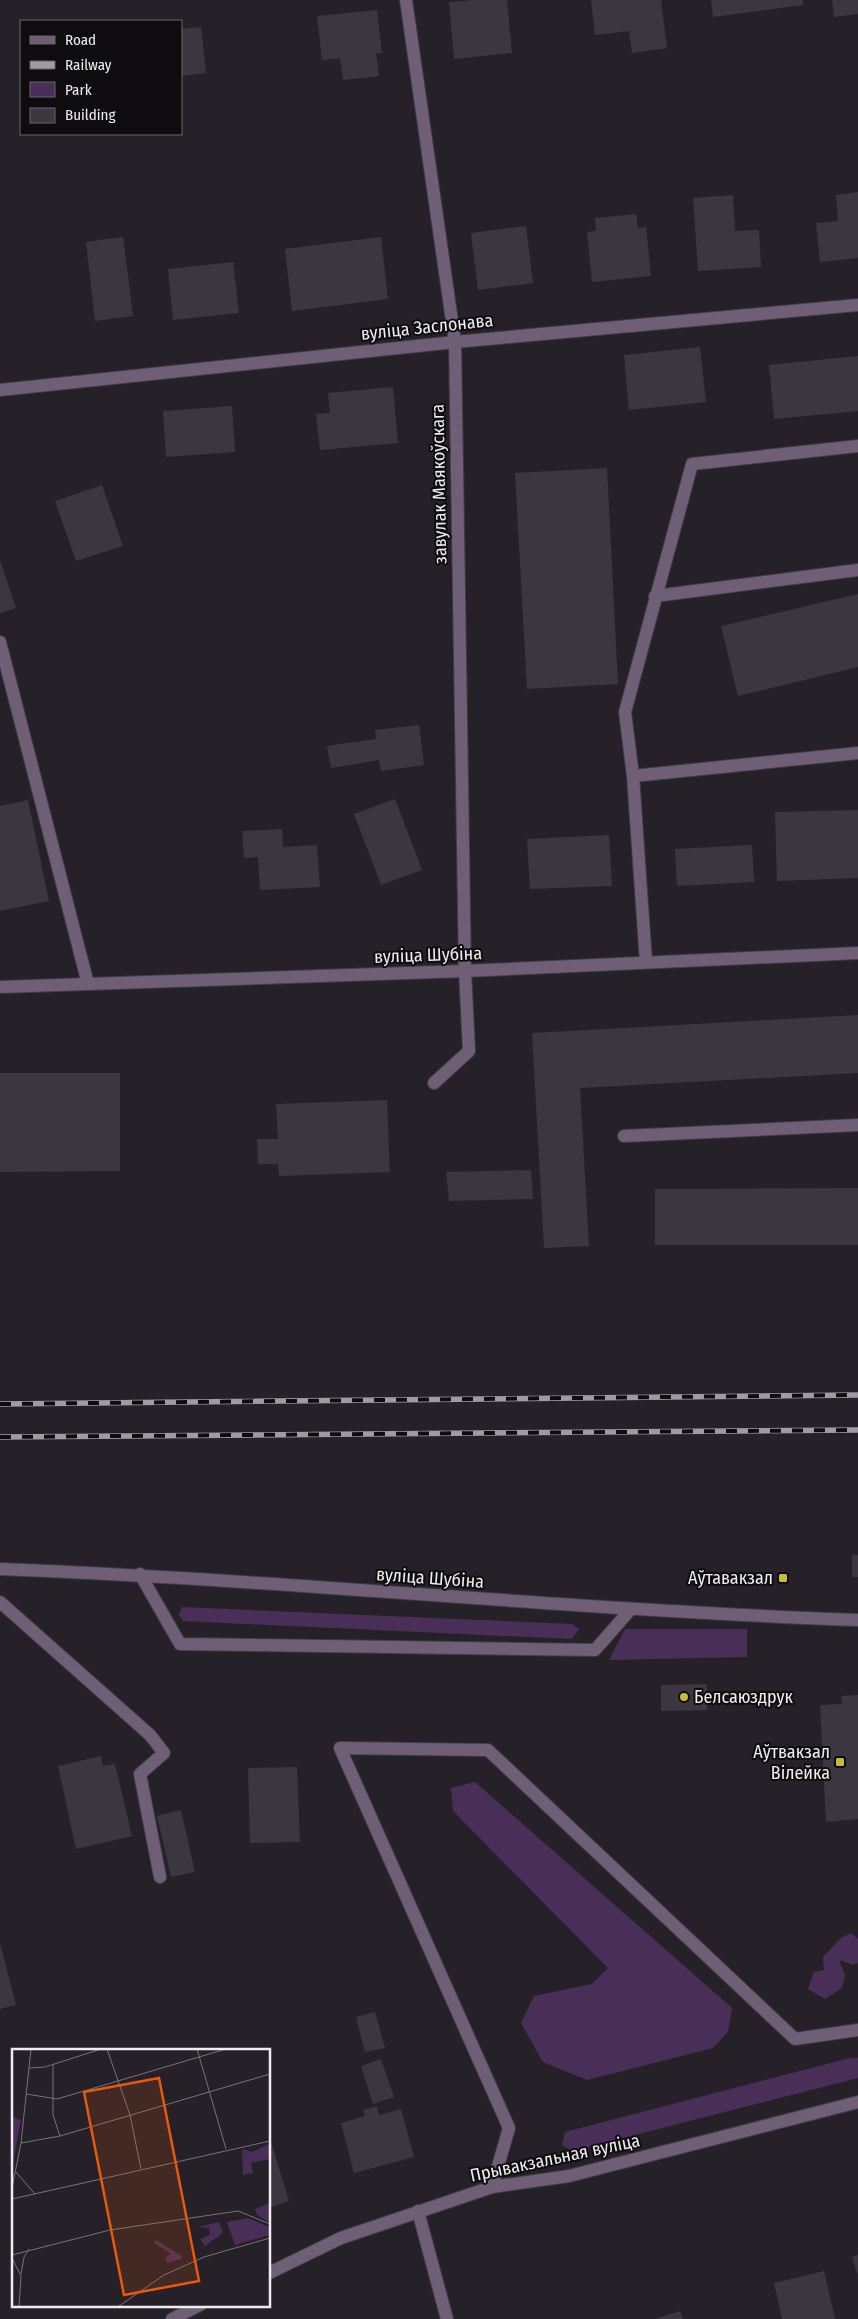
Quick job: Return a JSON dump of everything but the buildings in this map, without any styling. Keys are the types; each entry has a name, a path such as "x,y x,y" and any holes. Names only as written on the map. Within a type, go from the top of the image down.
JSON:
{"street":[{"name":"завулак Маякоўскага","path":"406,0 455,342 465,971 469,1051 434,1083"},
{"name":"вуліца Заслонава","path":"0,390 455,342 858,305"},
{"path":"646,962 632,776 625,712 692,464 858,446"},
{"path":"655,596 858,570"},
{"path":"0,642 88,984"},
{"path":"632,776 858,753"},
{"name":"вуліца Шубіна","path":"0,987 465,971 858,953"},
{"path":"624,1136 858,1125"},
{"name":"вуліца Шубіна","path":"0,1569 140,1574 631,1610 858,1620"},
{"path":"140,1574 180,1644 595,1650 631,1610"},
{"path":"0,1602 150,1735 164,1754 140,1774 160,1877"},
{"path":"492,2187 509,2128 340,1748 488,1750 794,2039 858,2030"},
{"name":"Прывакзальная вуліца","path":"270,2273 341,2238 492,2187 569,2176 858,2102"},
{"path":"418,2211 447,2319"},
{"path":"172,2319 198,2306"}],"green space":[{"path":"182,1607 572,1624 579,1629 572,1639 183,1621 179,1615"},
{"path":"625,1629 747,1629 747,1657 609,1660"},
{"path":"475,1782 732,2008 728,2032 713,2048 587,2080 543,2062 521,2023 534,1996 592,1984 608,1968 453,1811 451,1788"},
{"path":"851,1933 858,1939 858,1963 853,1965 839,1960 845,1975 842,1988 825,1999 808,1989 814,1972 824,1970 823,1957 841,1938"},
{"path":"850,2058 858,2058 858,2078 572,2151 562,2145 565,2132"}],"railway":[{"path":"0,1404 858,1395"},
{"path":"0,1437 858,1430"}],"place":[{"name":"Аўтавакзал","path":"783,1578"},
{"name":"Белсаюздрук","path":"684,1697"},
{"name":"Аўтвакзал Вілейка","path":"840,1762"}]}
